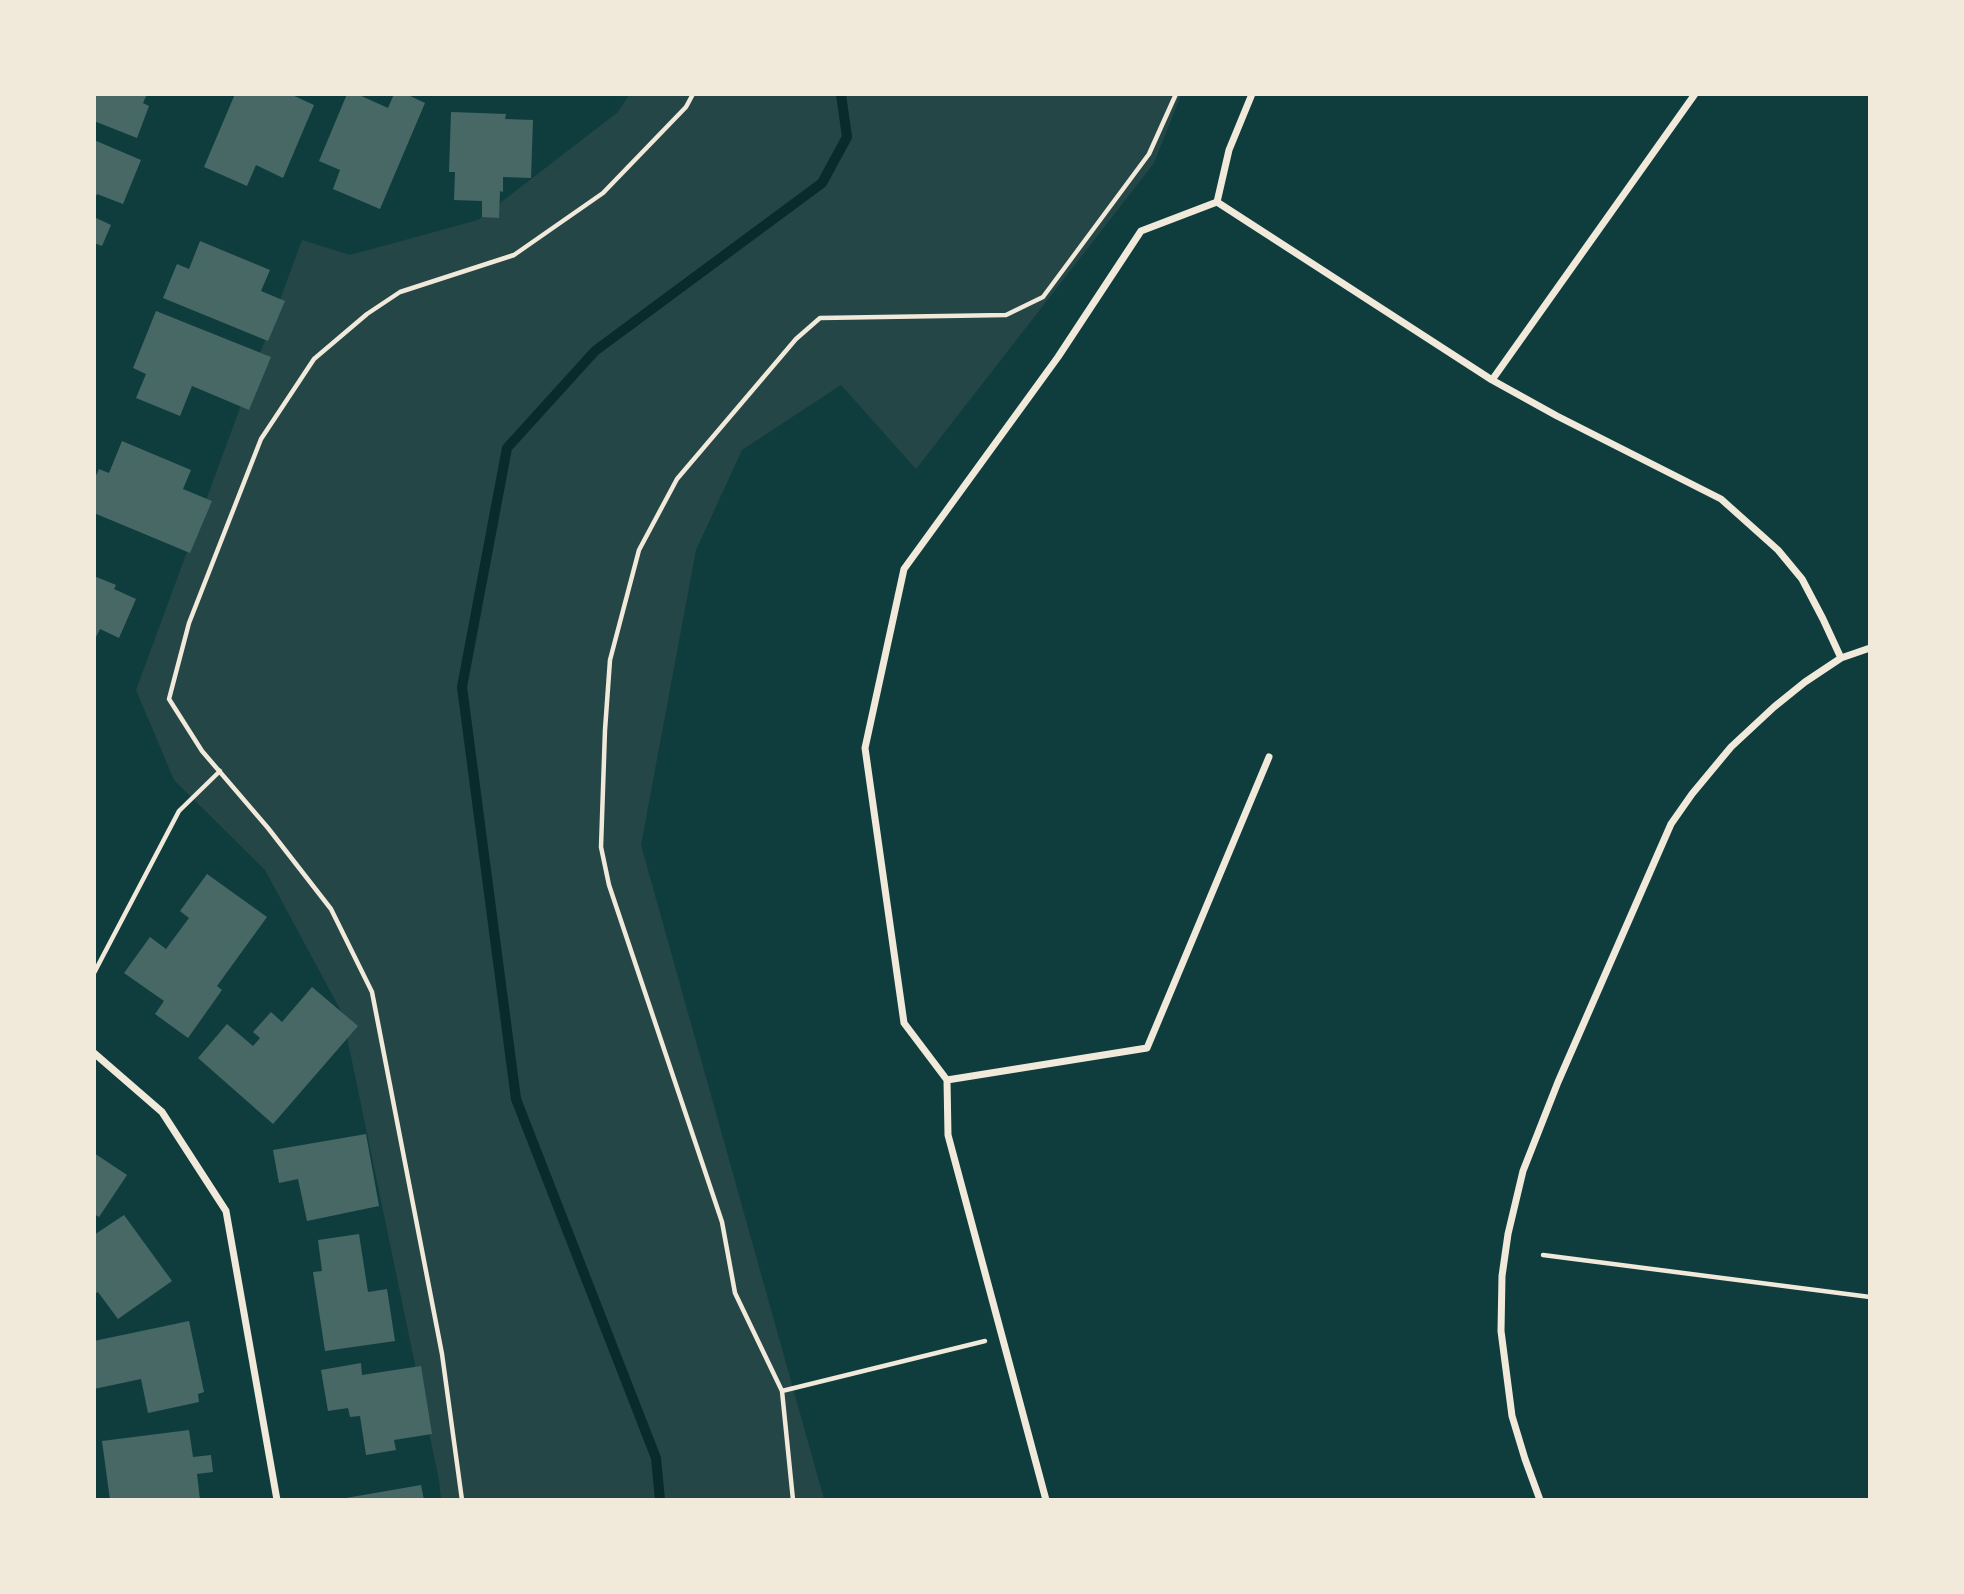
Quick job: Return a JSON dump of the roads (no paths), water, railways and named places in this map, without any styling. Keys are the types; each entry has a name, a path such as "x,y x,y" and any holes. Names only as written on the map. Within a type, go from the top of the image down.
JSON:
{"street":[{"path":"1217,202 1230,150 1252,94"},
{"path":"1492,380 1695,94"},
{"path":"1217,202 1492,380 1721,499 1778,550 1801,579 1824,619 1840,658"},
{"path":"1046,1500 948,1135 947,1080 904,1023 865,748 904,569 1058,357 1141,231 1217,202"},
{"path":"1540,1500 1512,1416 1501,1331 1502,1276 1508,1234 1523,1171 1558,1082 1671,824 1731,747 1805,682 1840,658 1870,648"},
{"path":"947,1080 1147,1048 1269,757"},
{"path":"94,1053 162,1112 226,1211 277,1500"}],"waterway":[{"path":"660,1500 656,1458 516,1099 462,687 507,448 595,351 822,183 847,137 841,94"}]}
